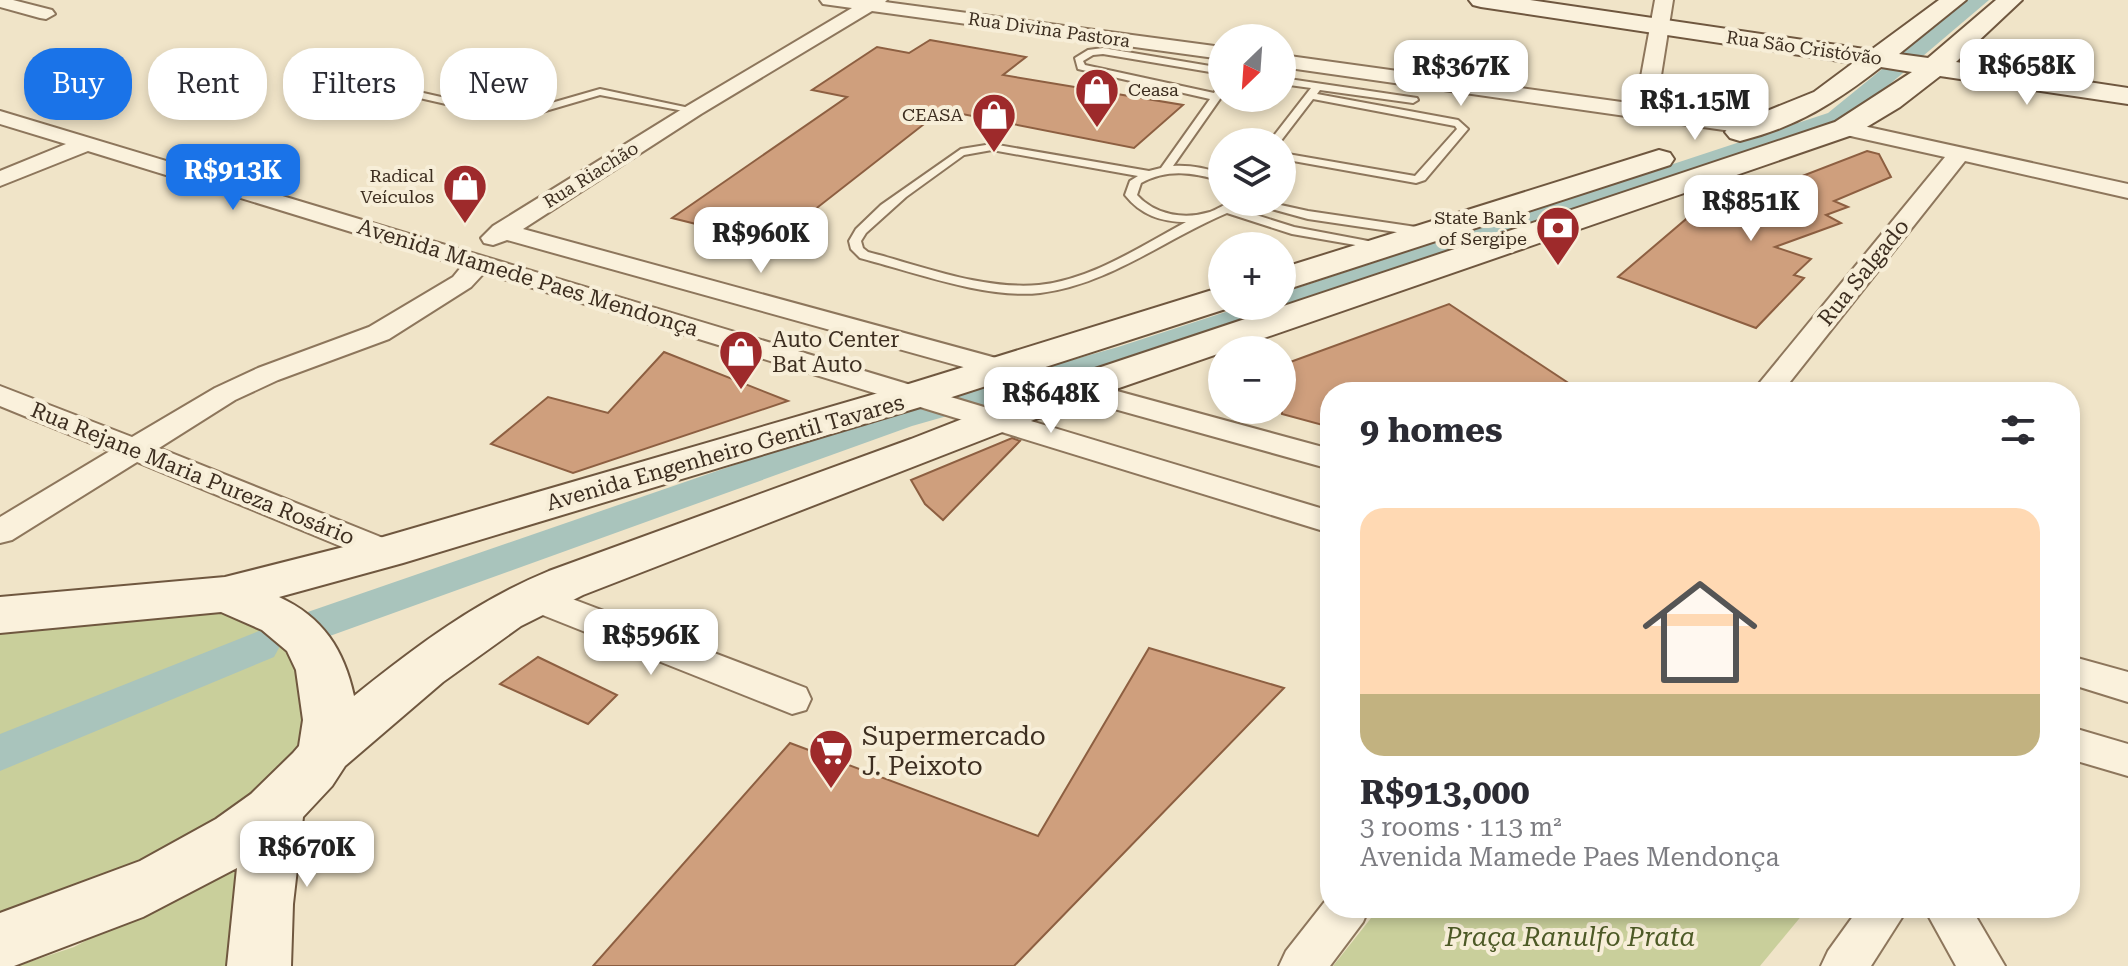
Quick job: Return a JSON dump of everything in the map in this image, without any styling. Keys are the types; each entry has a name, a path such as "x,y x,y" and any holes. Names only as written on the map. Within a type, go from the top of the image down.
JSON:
{"main road":[{"name":"Rua São Cristóvão","path":"1481,0 2128,96"},
{"path":"1296,276 1752,128 1824,98 1954,0"},
{"path":"0,942 90,912 215,850 275,811 326,750 444,654 489,622 533,597 1071,388 1845,128 1876,112 2010,0"},
{"name":"Avenida Engenheiro Gentil Tavares","path":"0,615 225,594 386,552 920,398 1014,370 1208,304"},
{"name":"Avenida Engenheiro Gentil Tavares","path":"225,594 282,617 304,638 318,659 329,708 326,750"},
{"path":"259,966 262,904 275,811"}],"street":[{"name":"Rua Divina Pastora","path":"829,0 874,3 1208,51"},
{"path":"1645,111 1664,0"},
{"path":"0,2 46,14"},
{"name":"Rua Riachão","path":"0,532 246,383 379,333 462,282 480,261 479,253 502,231 694,110 874,3"},
{"path":"1296,63 1752,128"},
{"name":"Avenida Mamede Paes Mendonça","path":"0,117 1320,519"},
{"path":"1845,128 2128,191"},
{"path":"0,179 88,143"},
{"name":"Rua Salgado","path":"1775,382 1960,153"},
{"name":"Avenida Mamede Paes Mendonça","path":"502,231 1320,456"},
{"name":"Rua Rejane Maria Pureza Rosário","path":"0,395 386,552"},
{"path":"533,597 792,699"},
{"path":"2080,673 2128,687"},
{"path":"2080,746 2128,760"},
{"path":"1302,966 1339,918"},
{"path":"1844,966 1879,918"},
{"path":"1952,918 1982,966"}],"lane":[{"path":"1208,69 1103,51 1091,52 1078,60 1081,67 1208,91"},
{"path":"1296,85 1458,123 1463,129 1416,180 1296,159"},
{"path":"1314,91 1413,100"},
{"path":"1285,128 1314,91"},
{"path":"424,96 503,114 542,109 600,92 694,110"},
{"path":"1165,170 1208,109"},
{"path":"1148,174 992,147 971,149 954,157 867,224 856,236 857,249 864,255 1005,288 1038,289 1087,275 1208,216"},
{"path":"1208,174 1195,170 1165,170 1148,174 1136,181 1131,189 1135,201 1141,206 1172,217 1208,215"},
{"path":"1296,212 1432,234"},
{"path":"1256,216 1292,230 1385,247"}],"green space":[{"path":"211,607 265,628 294,662 310,738 212,836 0,921 0,623"},
{"path":"244,857 240,966 17,966 74,947"},
{"name":"Praça Ranulfo Prata","path":"1371,918 1800,918 1760,966 1333,966"}],"building":[{"name":"Ceasa","path":"930,40 1026,57 1003,75 1183,105 1134,148 942,110 772,243 672,218 847,97 812,90 877,47 909,53"},
{"path":"1867,151 1879,154 1891,177 1834,201 1848,207 1826,215 1841,223 1775,247 1811,259 1794,275 1804,278 1756,328 1618,277 1692,214 1722,207"},
{"path":"1449,304 1567,382 1320,382 1320,424 1296,418 1296,360"},
{"path":"664,352 788,401 573,473 491,444 548,397 608,413"},
{"path":"1012,438 1020,441 943,520 925,504 911,480"},
{"name":"Supermercado J. Peixoto","path":"1149,648 1284,688 1014,966 593,966 790,743 1038,836"},
{"path":"538,657 617,695 588,724 500,684"}],"waterway":[{"path":"1296,298 1836,118 1979,0"},
{"path":"313,626 900,419 1129,354 1232,320"},
{"path":"0,753 259,646"}],"place":[{"name":"Ceasa","path":"1097,129"},
{"name":"CEASA","path":"994,154"},
{"name":"Radical Veículos","path":"465,225"},
{"name":"State Bank of Sergipe","path":"1558,267"},
{"name":"Auto Center Bat Auto","path":"741,391"},
{"name":"Supermercado J. Peixoto","path":"831,790"}]}
